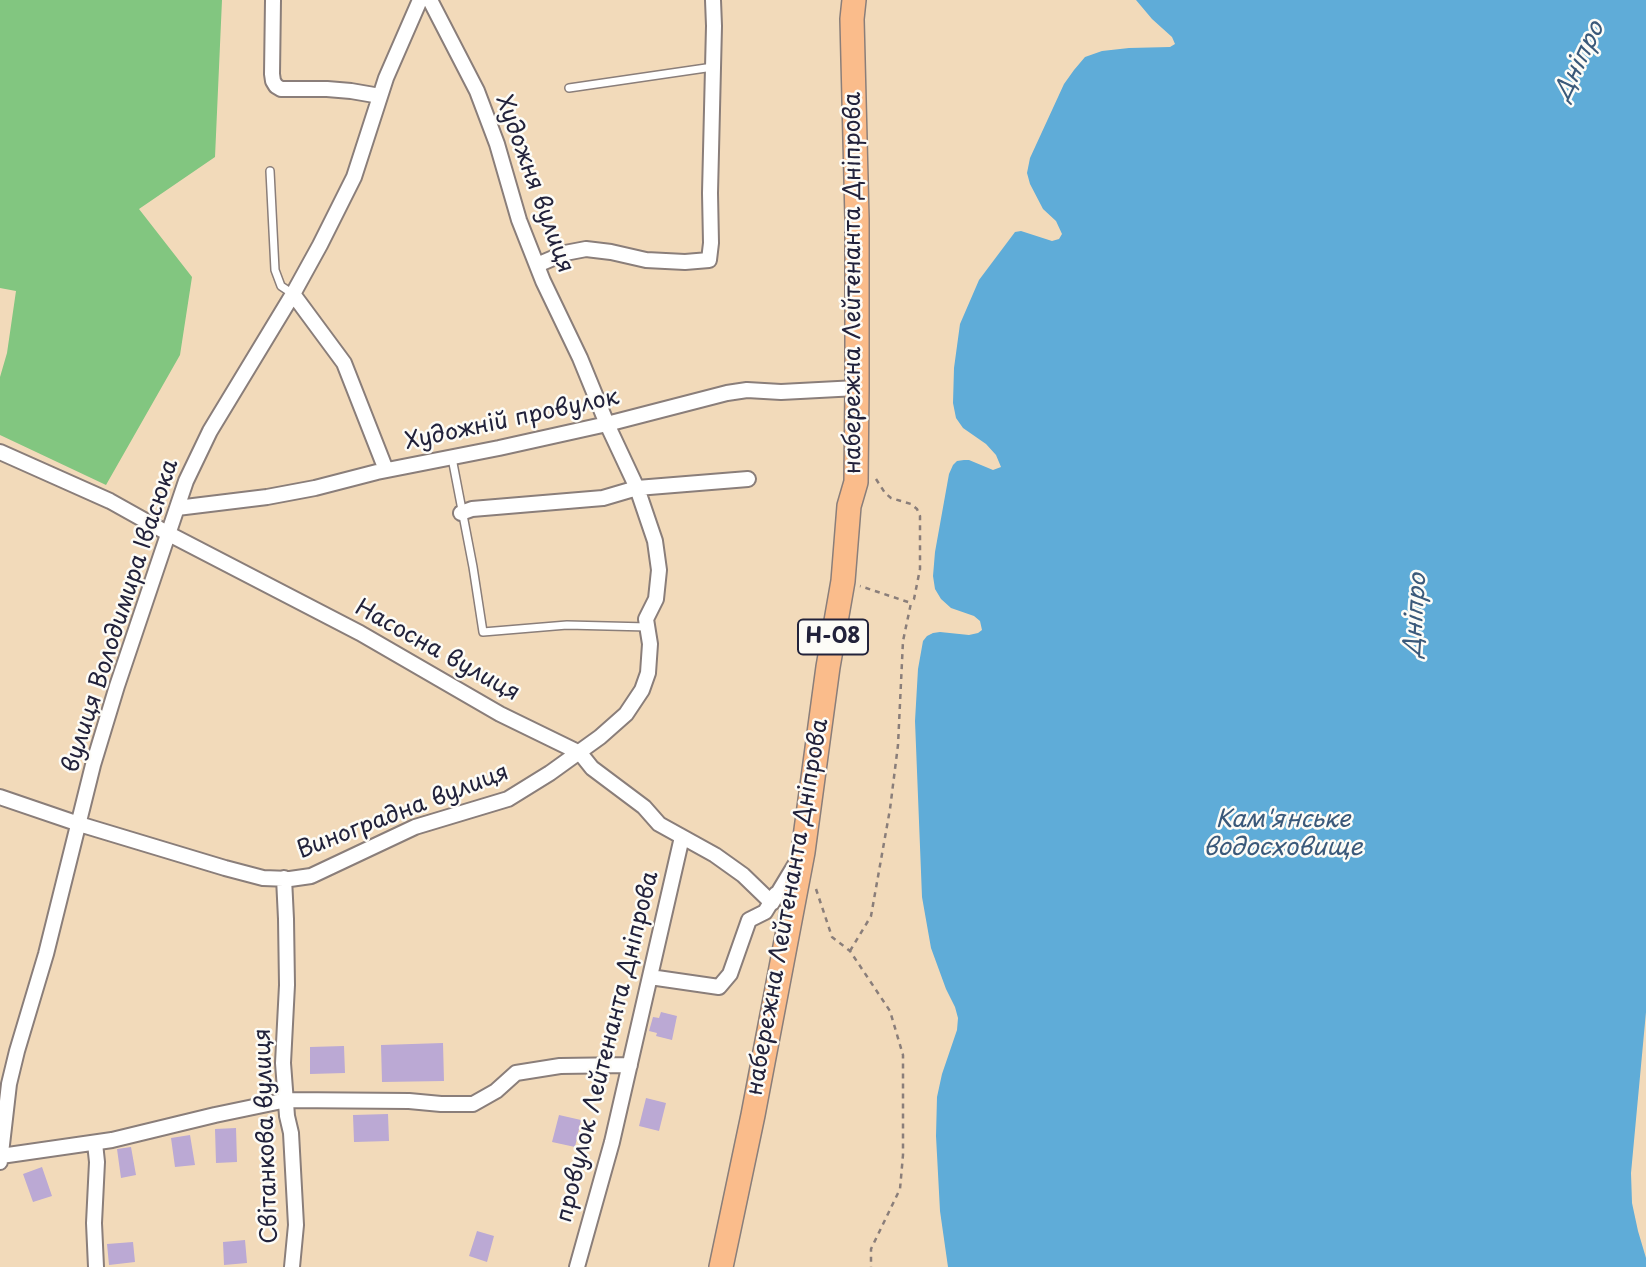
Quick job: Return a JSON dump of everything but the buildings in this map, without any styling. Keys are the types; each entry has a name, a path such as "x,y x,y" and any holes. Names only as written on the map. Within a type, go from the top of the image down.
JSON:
{"main road":[{"name":"набережна Лейтенанта Дніпрова","path":"720,1267 753,1115 803,852 828,667 843,581 849,506 856,482 857,219 853,0"}],"street":[{"path":"274,0 272,74 276,86 281,89 327,89 380,96"},
{"name":"вулиця Володимира Івасюка","path":"0,1162 14,1062 46,954 93,765 186,481 210,431 320,245 354,177 386,78 420,0"},
{"name":"Художня вулиця","path":"430,0 477,91 497,144 519,220 607,424"},
{"path":"537,265 565,253 586,249 646,260 709,260 713,0"},
{"path":"292,294 344,363 386,470"},
{"name":"Художній провулок","path":"177,509 303,490 607,424 727,393 747,390 781,392 857,388"},
{"name":"Виноградна вулиця","path":"0,797 79,824 237,871 262,877 284,878 311,876 415,827 508,799 580,752 626,714 642,690 648,673 650,644 646,619 656,599 659,570 655,541 636,488 607,424"},
{"name":"Насосна вулиця","path":"0,452 110,500 169,534 360,633 500,714 580,752 592,768 644,807 659,824 715,855 743,875 772,903 803,852"},
{"path":"461,513 472,509 603,498 636,488 748,479"},
{"name":"провулок Лейтенанта Дніпрова","path":"577,1267 612,1142 682,837"},
{"path":"650,977 719,987 730,974 749,920 765,912 803,852"},
{"name":"Світанкова вулиця","path":"284,878 287,985 283,1063 291,1133 296,1225 292,1267"},
{"path":"1,1156 112,1140 287,1100 473,1104 496,1091 516,1073 560,1066 630,1065"},
{"path":"95,1143 96,1267"}],"lane":[{"path":"569,88 713,66"},
{"path":"270,171 275,270 282,286 292,294"},
{"path":"452,457 483,632 566,625 648,627"}],"path":[{"path":"850,951 871,916 898,746 903,641 911,603 914,600 921,556 917,509 884,494 877,480 857,456"},
{"path":"843,581 911,603"},
{"path":"815,888 832,937 850,951 890,1011 902,1055 903,1155 900,1189 871,1249 871,1267"}],"green space":[{"path":"0,0 222,0 215,157 139,209 192,277 180,355 106,485 0,435 0,377 7,353 16,291 0,288"}],"water":[{"name":"Кам'янське водосховище","path":"1136,0 1646,0 1646,1012 1631,1173 1632,1203 1646,1267 948,1267 940,1211 937,1097 957,1030 958,1018 931,948 922,897 915,721 918,669 923,641 927,636 940,632 969,635 982,630 980,621 974,616 951,608 935,589 935,552 949,474 957,461 964,460 993,470 1001,467 996,455 986,444 963,428 956,418 953,403 954,368 960,324 979,280 1015,232 1021,231 1052,241 1059,239 1062,234 1056,221 1043,209 1027,173 1030,158 1064,84 1074,70 1085,57 1102,51 1170,47 1175,44 1172,37"}],"water label":[{"name":"Дніпро","path":"1580,61"},
{"name":"Дніпро","path":"1416,615"}]}
